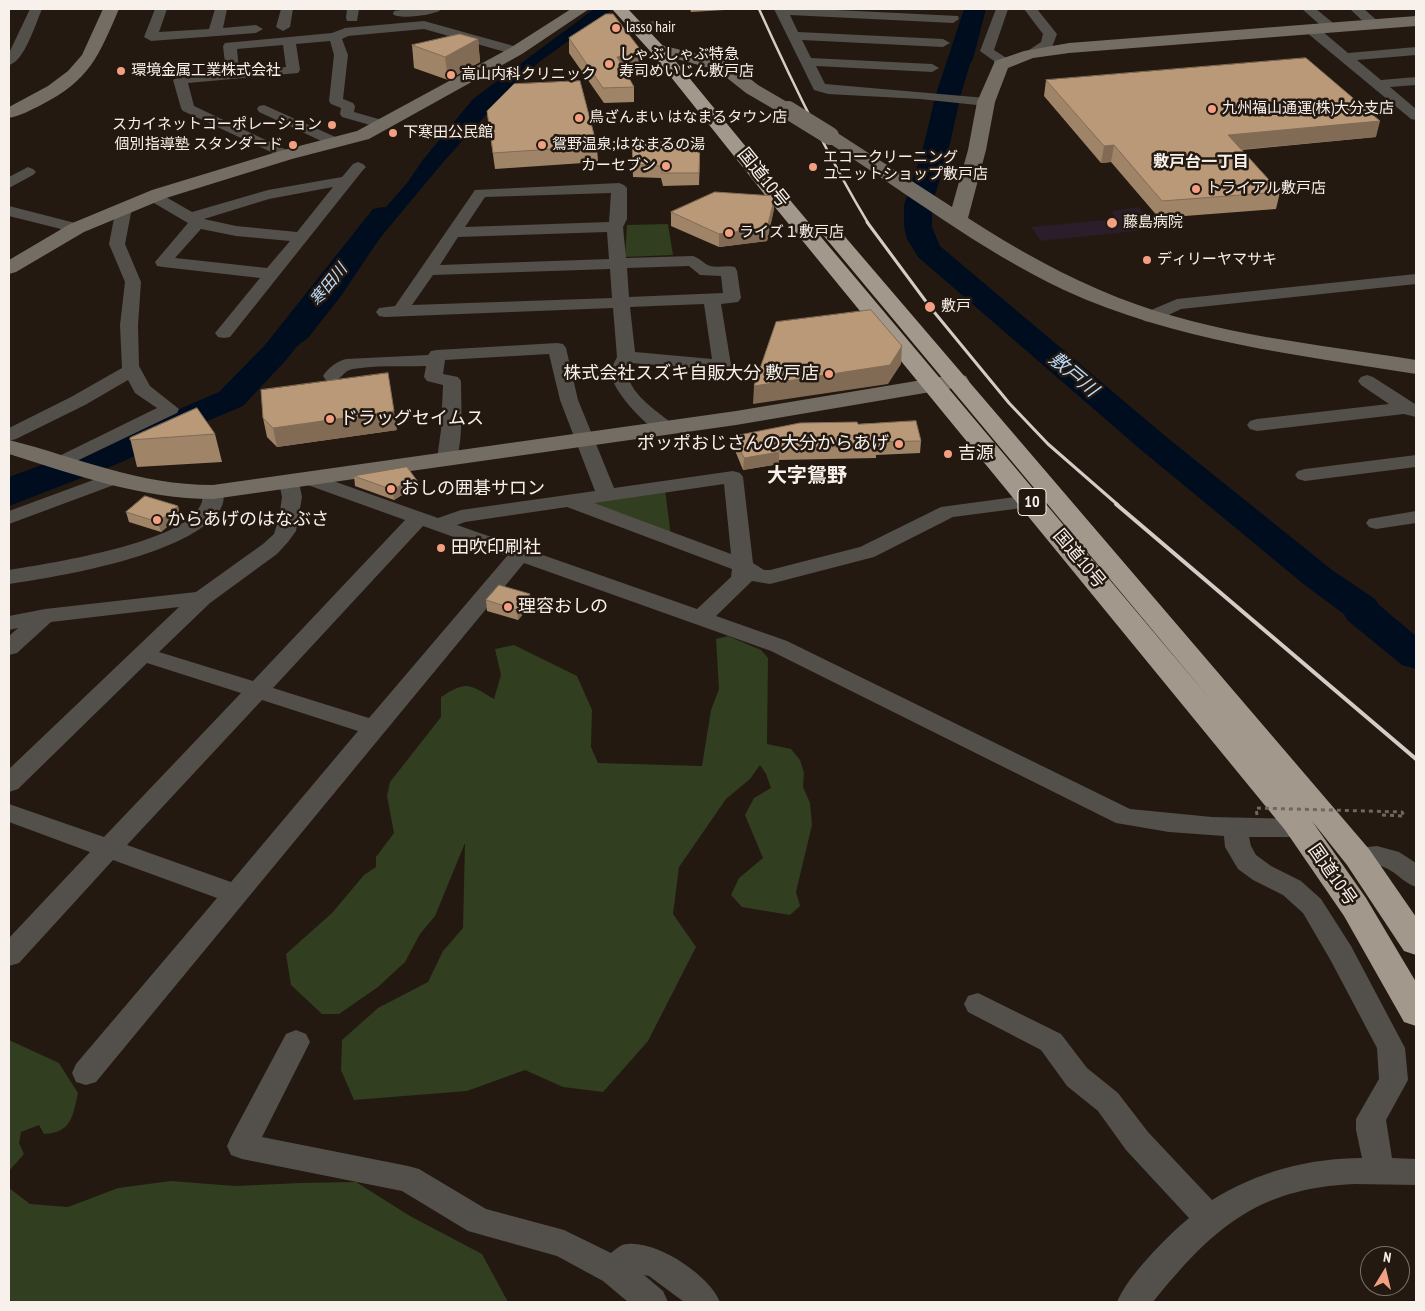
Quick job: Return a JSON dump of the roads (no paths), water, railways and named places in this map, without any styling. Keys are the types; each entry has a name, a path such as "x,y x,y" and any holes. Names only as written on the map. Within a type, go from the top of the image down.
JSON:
{"highway":[{"name":"国道10号","path":"635,16 657,49 946,383 1216,686 1358,857 1416,942"},
{"name":"国道10号","path":"635,16 682,56 946,383 1030,501 1300,828 1355,907 1416,1012"}],"street":[{"path":"9,61 16,53 36,9"},
{"path":"9,113 52,92 74,76 90,55 111,9"},
{"path":"161,9 151,37 299,26"},
{"path":"215,32 221,9"},
{"path":"283,27 286,9"},
{"path":"233,75 230,46 335,37 345,32 420,15 436,9"},
{"path":"9,268 77,228 153,196 286,155 363,135 516,51 581,9"},
{"path":"958,219 977,150 980,101 1001,64 1001,59 987,51 1002,9"},
{"path":"1030,9 1050,34 1047,44 1030,54"},
{"path":"1308,9 1331,27"},
{"path":"1356,9 1374,24"},
{"path":"781,10 955,14 928,84 828,90 819,87 781,10"},
{"path":"388,15 420,15 516,51"},
{"path":"349,16 370,16"},
{"path":"1001,64 1030,54 1069,48 1416,20"},
{"path":"1311,29 1416,116"},
{"path":"794,36 943,42"},
{"path":"335,37 341,54 336,101 348,106 347,114 384,125"},
{"path":"286,155 188,108 180,80 293,70 289,41"},
{"path":"657,49 723,66 752,89 830,136 1016,256 1071,286 1150,317 1256,342 1413,370"},
{"path":"1345,57 1416,51"},
{"path":"806,62 928,84 980,101"},
{"path":"1378,84 1416,81"},
{"path":"264,109 336,142"},
{"path":"224,333 358,167"},
{"path":"9,183 28,172"},
{"path":"272,274 163,262 194,220 263,196 306,186 347,181"},
{"path":"408,311 403,306 480,193 619,188 619,219 615,227 626,357 618,371 621,384 633,398 666,428"},
{"path":"153,196 194,220 236,231 302,237"},
{"path":"62,462 170,409 142,389 130,366 129,325 133,282 117,244 124,208"},
{"path":"9,211 77,228"},
{"path":"454,232 615,227"},
{"path":"385,312 732,298 729,271 706,270 693,262 428,270"},
{"path":"1150,317 1177,304 1416,279"},
{"path":"626,357 722,366 712,299"},
{"path":"447,459 450,448 452,381 433,377 437,355 557,348 569,400 607,495"},
{"path":"332,376 346,364 436,360"},
{"path":"9,435 78,401 132,370"},
{"path":"1367,381 1412,411"},
{"path":"9,447 110,477 169,491 213,492 666,428 946,383"},
{"path":"1257,425 1412,411"},
{"path":"1305,475 1416,461"},
{"path":"9,518 110,477"},
{"path":"9,955 257,690 428,521 733,477 743,566 742,579 700,618"},
{"path":"299,480 428,521 779,646 1125,818 1155,823 1246,821 1300,828"},
{"path":"9,783 202,598 270,549 281,538 286,531 292,496 299,480"},
{"path":"9,577 92,561 171,536 204,517 212,507 213,492"},
{"path":"570,500 743,566 759,576 770,577 795,569 867,552 948,511 1030,501"},
{"path":"1376,523 1416,517"},
{"path":"86,1073 520,554"},
{"path":"9,623 45,616 202,598"},
{"path":"9,648 45,616"},
{"path":"143,654 374,728"},
{"path":"9,813 236,894"},
{"path":"1246,821 1238,847 1243,858 1262,873 1292,888 1312,906 1341,954 1391,1048 1394,1080 1373,1114 1370,1124 1379,1170"},
{"path":"1358,857 1379,854 1391,858 1416,877"},
{"path":"978,1004 1051,1042 1077,1077 1108,1102 1137,1141 1210,1219"},
{"path":"296,1042 242,1146 408,1179 479,1221 564,1244 614,1271 652,1302"},
{"path":"1133,1302 1170,1258 1210,1219 1242,1197 1267,1186 1323,1173 1379,1170 1416,1172"},
{"path":"614,1271 628,1258 656,1263 695,1291 704,1302"}],"water":[{"path":"594,9 613,9 539,62 496,104 445,160 380,238 341,296 308,338 263,371 228,406 189,426 161,444 115,465 9,506 9,489 126,446 136,445 214,409 297,337 344,280 351,249 359,238 407,183 422,161 473,99"}],"waterway":[{"name":"敷戸川","path":"975,9 961,59 958,62 948,94 935,152 918,205 918,227 921,239 928,251 1152,442 1319,578 1361,608 1361,611 1416,656"},
{"name":"寒田川","path":"9,489 97,456 231,399 276,352 383,215"}],"railway":[{"path":"759,9 810,118 868,223"},
{"path":"867,222 930,307 1009,403 1048,444 1118,505"},
{"path":"1116,504 1416,759"}],"place":[{"name":"lasso hair","path":"616,28"},
{"name":"しゃぶしゃぶ特急 寿司めいじん敷戸店","path":"609,64"},
{"name":"環境金属工業株式会社","path":"121,71"},
{"name":"高山内科クリニック","path":"451,75"},
{"name":"九州福山通運(株)大分支店","path":"1212,109"},
{"name":"鳥ざんまい はなまるタウン店","path":"579,118"},
{"name":"スカイネットコーポレーション","path":"332,125"},
{"name":"下寒田公民館","path":"393,133"},
{"name":"個別指導塾 スタンダード","path":"293,145"},
{"name":"鴛野温泉;はなまるの湯","path":"542,145"},
{"name":"カーセブン","path":"666,166"},
{"name":"エコークリーニング ユニットショップ敷戸店","path":"813,167"},
{"name":"トライアル敷戸店","path":"1196,189"},
{"name":"藤島病院","path":"1112,223"},
{"name":"ライズ１敷戸店","path":"729,233"},
{"name":"ディリーヤマサキ","path":"1147,260"},
{"name":"敷戸","path":"930,307"},
{"name":"株式会社スズキ自販大分 敷戸店","path":"829,374"},
{"name":"ドラッグセイムス","path":"330,419"},
{"name":"ポッポおじさんの大分からあげ","path":"899,444"},
{"name":"吉源","path":"948,454"},
{"name":"おしの囲碁サロン","path":"391,489"},
{"name":"からあげのはなぶさ","path":"157,520"},
{"name":"田吹印刷社","path":"441,548"},
{"name":"理容おしの","path":"508,607"}],"district":[{"name":"敷戸台一丁目","path":"1201,162"},
{"name":"大字鴛野","path":"807,476"}]}
